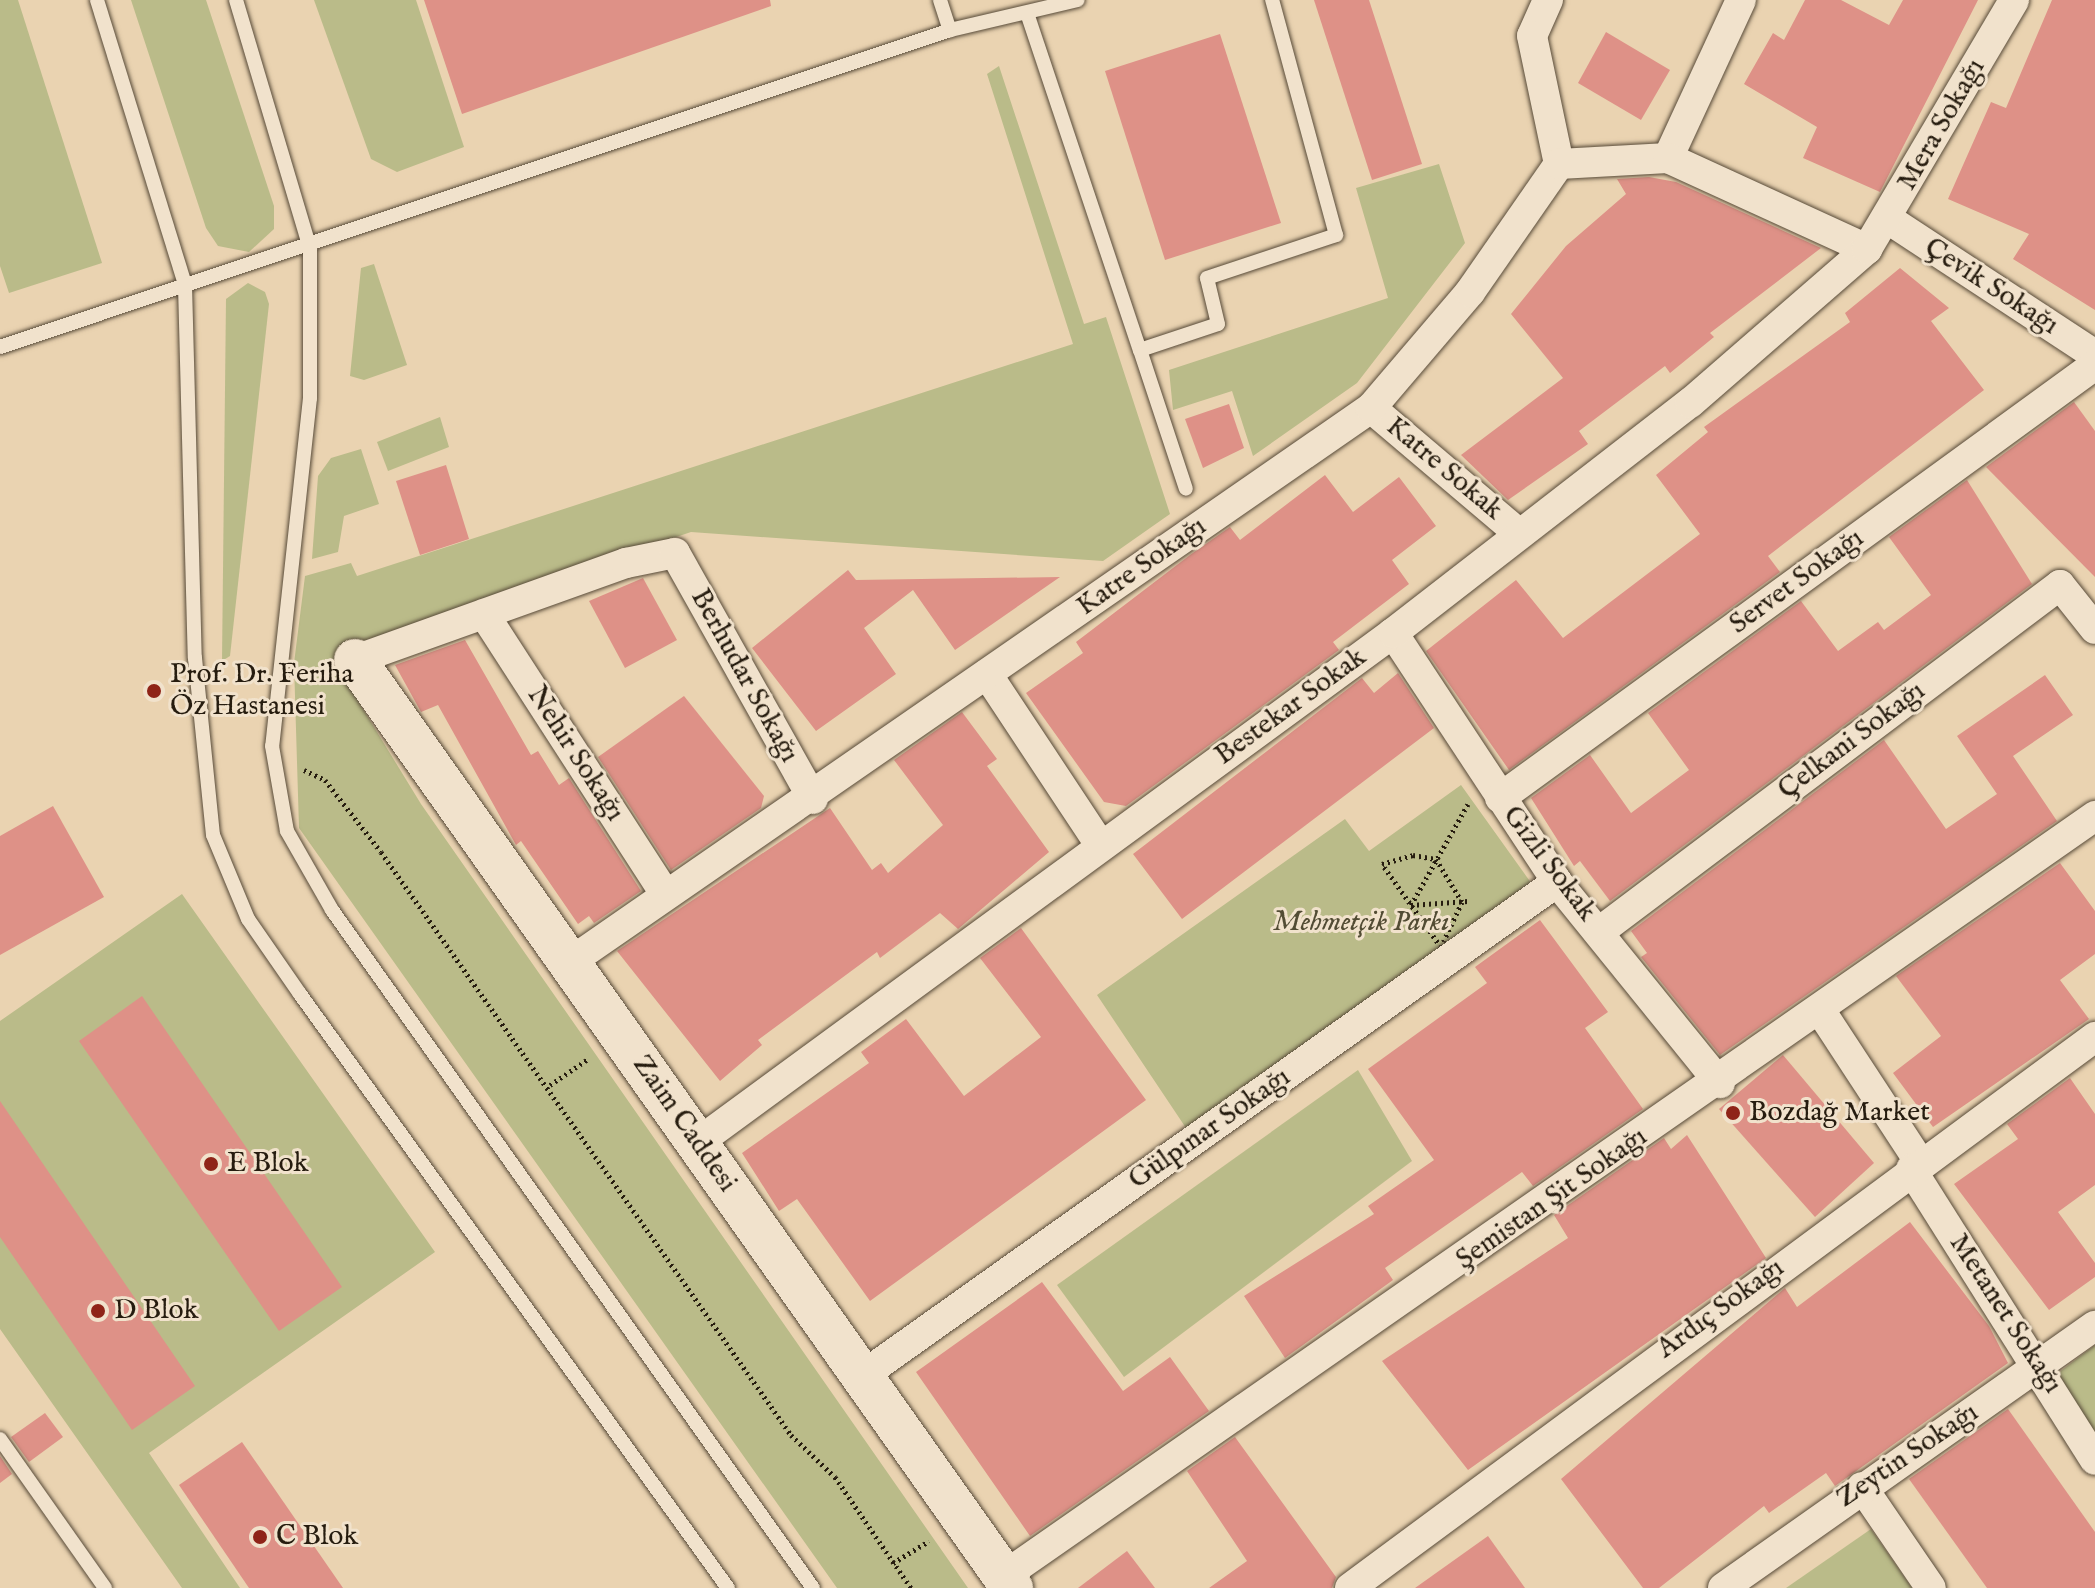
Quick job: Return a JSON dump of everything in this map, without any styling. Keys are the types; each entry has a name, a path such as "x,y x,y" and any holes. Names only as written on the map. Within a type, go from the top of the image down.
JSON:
{"street":[{"path":"1548,0 1532,36 1559,164 1668,158 1867,249"},
{"path":"1668,158 1741,0"},
{"name":"Mera Sokağı","path":"1867,249 1888,219 2014,0"},
{"name":"Katre Sokağı","path":"570,962 665,894 813,799 987,674 1371,408 1470,292 1559,164"},
{"name":"Çevik Sokağı","path":"1888,219 2095,355"},
{"name":"Bestekar Sokak","path":"697,1143 1393,633 1516,531 1690,403 1867,249"},
{"name":"Servet Sokağı","path":"1496,792 2095,365"},
{"name":"Katre Sokak","path":"1371,408 1516,531"},
{"name":"Berhudar Sokağı","path":"484,614 626,563 675,553 813,799"},
{"name":"Çelkani Sokağı","path":"1599,932 2060,585 2095,629"},
{"path":"355,660 484,614"},
{"name":"Nehir Sokağı","path":"484,614 665,894"},
{"name":"Gizli Sokak","path":"1393,633 1557,882 1720,1083"},
{"name":"Zaim Caddesi","path":"355,660 1008,1582"},
{"path":"987,674 1101,846"},
{"name":"Şemistan Şit Sokağı","path":"1008,1582 1822,1013 2095,816"},
{"name":"Gülpınar Sokağı","path":"862,1376 1557,882"},
{"name":"Metanet Sokağı","path":"1822,1013 2041,1366 2095,1460"},
{"name":"Ardıç Sokağı","path":"1350,1588 1915,1166 2095,1037"},
{"name":"Zeytin Sokağı","path":"1723,1588 1862,1487 2095,1326"},
{"path":"1862,1487 1931,1588"}],"lane":[{"path":"97,0 185,285 195,658 219,849 248,919 728,1588"},
{"path":"236,0 310,248 310,398 272,746 287,831 332,910 813,1588"},
{"path":"940,0 950,30"},
{"path":"0,347 185,285 310,248 950,30 1078,0"},
{"path":"1140,350 1218,324 1207,278 1336,235 1272,0"},
{"path":"1027,13 1186,489"},
{"path":"0,1439 105,1588"}],"path":[{"path":"272,746 325,780 381,852 791,1435 835,1477 911,1588"},
{"path":"1411,905 1458,810 1496,792"},
{"path":"1413,855 1436,859 1462,902 1441,947 1382,864 1413,855"},
{"path":"1411,905 1519,897 1526,904"}],"green space":[{"path":"0,0 18,0 102,263 9,293 0,266"},
{"path":"131,0 206,0 274,206 274,229 249,252 218,246 206,228"},
{"path":"314,0 416,0 464,147 397,172 371,159"},
{"path":"999,66 1084,324 1106,317 1170,514 1103,561 691,532 365,642 336,665 421,804 968,1588 837,1588 299,828 294,663 305,576 351,563 357,576 1073,344 987,74"},
{"path":"1439,164 1465,243 1357,383 1253,456 1232,391 1173,410 1169,370 1388,298 1356,188"},
{"path":"374,264 407,365 364,380 350,376 361,268"},
{"path":"248,283 265,292 269,304 230,656 222,661 226,299"},
{"path":"440,417 449,447 388,471 377,442"},
{"path":"361,449 379,504 344,516 338,552 312,559 318,476 331,458"},
{"name":"Mehmetçik Parkı","path":"1461,785 1534,887 1186,1128 1097,995 1345,819 1369,851"},
{"path":"182,894 435,1252 149,1453 240,1588 182,1588 0,1329 0,1021"},
{"path":"1358,1070 1412,1161 1124,1377 1057,1285"},
{"path":"2095,1345 2095,1437 2058,1373"},
{"path":"1871,1529 1912,1588 1786,1588"}],"building":[{"path":"424,0 770,0 771,6 462,114"},
{"path":"1314,0 1369,0 1422,164 1372,180"},
{"path":"1805,0 1841,0 1889,25 1903,0 1978,0 1880,192 1803,158 1817,127 1744,84 1773,33 1784,40"},
{"path":"2052,0 2095,0 2095,310 2013,259 2029,234 1948,199 1991,102 2006,108"},
{"path":"1606,32 1670,70 1641,120 1578,83"},
{"path":"1220,34 1281,223 1165,260 1105,71"},
{"path":"1649,177 1676,182 1821,248 1710,333 1714,337 1670,373 1665,366 1579,431 1588,444 1508,500 1461,455 1563,378 1511,314 1566,246 1626,194 1617,179"},
{"path":"1900,268 1949,308 1931,321 1984,390 1768,556 1780,572 1509,770 1426,651 1516,580 1563,638 1700,534 1656,475 1708,432 1704,427 1850,322 1845,313"},
{"path":"2074,402 2095,431 2095,577 1986,467"},
{"path":"1229,404 1244,448 1203,468 1185,419"},
{"path":"446,465 469,539 420,555 396,481"},
{"path":"1325,475 1353,512 1399,477 1436,526 1392,560 1409,584 1333,642 1339,650 1126,806 1104,802 1026,693 1083,653 1076,642 1190,555 1230,527 1240,540"},
{"path":"1967,480 2032,584 1610,901 1580,861 1574,866 1531,798 1590,755 1631,813 1689,770 1648,713 1801,601 1838,651 1878,622 1884,630 1931,595 1889,537"},
{"path":"848,570 856,580 1060,577 955,650 913,590 864,628 896,674 816,731 752,648"},
{"path":"643,578 677,640 625,668 589,601"},
{"path":"465,640 531,755 538,751 559,785 569,778 641,891 594,923 589,916 578,924 521,841 516,845 438,705 421,712 395,665"},
{"path":"1398,673 1434,728 1182,919 1133,854 1362,678 1374,693"},
{"path":"2045,675 2073,715 2013,756 2057,821 1720,1055 1641,957 1647,953 1631,931 1884,740 1946,829 1997,794 1957,736"},
{"path":"684,696 764,796 761,808 671,870 598,757"},
{"path":"962,712 997,759 987,766 1049,852 958,929 940,913 880,958 877,952 758,1040 762,1045 720,1081 617,951 830,808 872,870 881,863 888,873 943,825 894,760"},
{"path":"53,806 104,897 0,955 0,836"},
{"path":"2060,863 2095,911 2095,954 2060,980 2089,1019 1933,1127 1893,1073 1941,1036 1896,976"},
{"path":"1540,920 1608,1012 1585,1028 1643,1109 1533,1186 1522,1172 1385,1268 1393,1280 1285,1358 1244,1296 1374,1214 1368,1206 1434,1160 1368,1069 1487,983 1475,967"},
{"path":"1021,928 1146,1100 870,1301 797,1199 779,1211 742,1153 869,1063 861,1052 906,1019 964,1096 1041,1037 980,958"},
{"name":"E Blok","path":"142,996 342,1287 279,1331 79,1041"},
{"path":"1783,1055 1874,1163 1815,1217 1719,1109"},
{"path":"2070,1078 2095,1114 2095,1185 2058,1212 2095,1263 2095,1277 2049,1310 1954,1184 2018,1139 2007,1124"},
{"name":"D Blok","path":"0,1101 195,1386 132,1430 0,1237"},
{"path":"1687,1135 1766,1258 1468,1470 1382,1361 1568,1238 1554,1215 1664,1138 1671,1149"},
{"path":"1910,1222 1989,1326 2008,1363 1835,1486 1826,1473 1769,1513 1764,1506 1659,1588 1643,1588 1561,1479 1785,1288 1797,1307"},
{"path":"1042,1282 1123,1391 1170,1357 1209,1411 1030,1536 916,1372"},
{"path":"2008,1409 2095,1532 2095,1588 1987,1588 1909,1479"},
{"path":"45,1413 63,1437 29,1462 11,1437"},
{"path":"1235,1437 1336,1577 1332,1588 1209,1588 1247,1561 1187,1471"},
{"name":"C Blok","path":"242,1442 343,1588 249,1588 179,1485"},
{"path":"0,1456 12,1474 0,1483"},
{"path":"1488,1536 1525,1588 1415,1588"},
{"path":"1127,1551 1155,1588 1078,1588"}],"place":[{"name":"Prof. Dr. Feriha Öz Hastanesi","path":"154,691"},
{"name":"Bozdağ Market","path":"1733,1113"},
{"name":"E Blok","path":"211,1164"},
{"name":"D Blok","path":"98,1311"},
{"name":"C Blok","path":"260,1537"}]}
